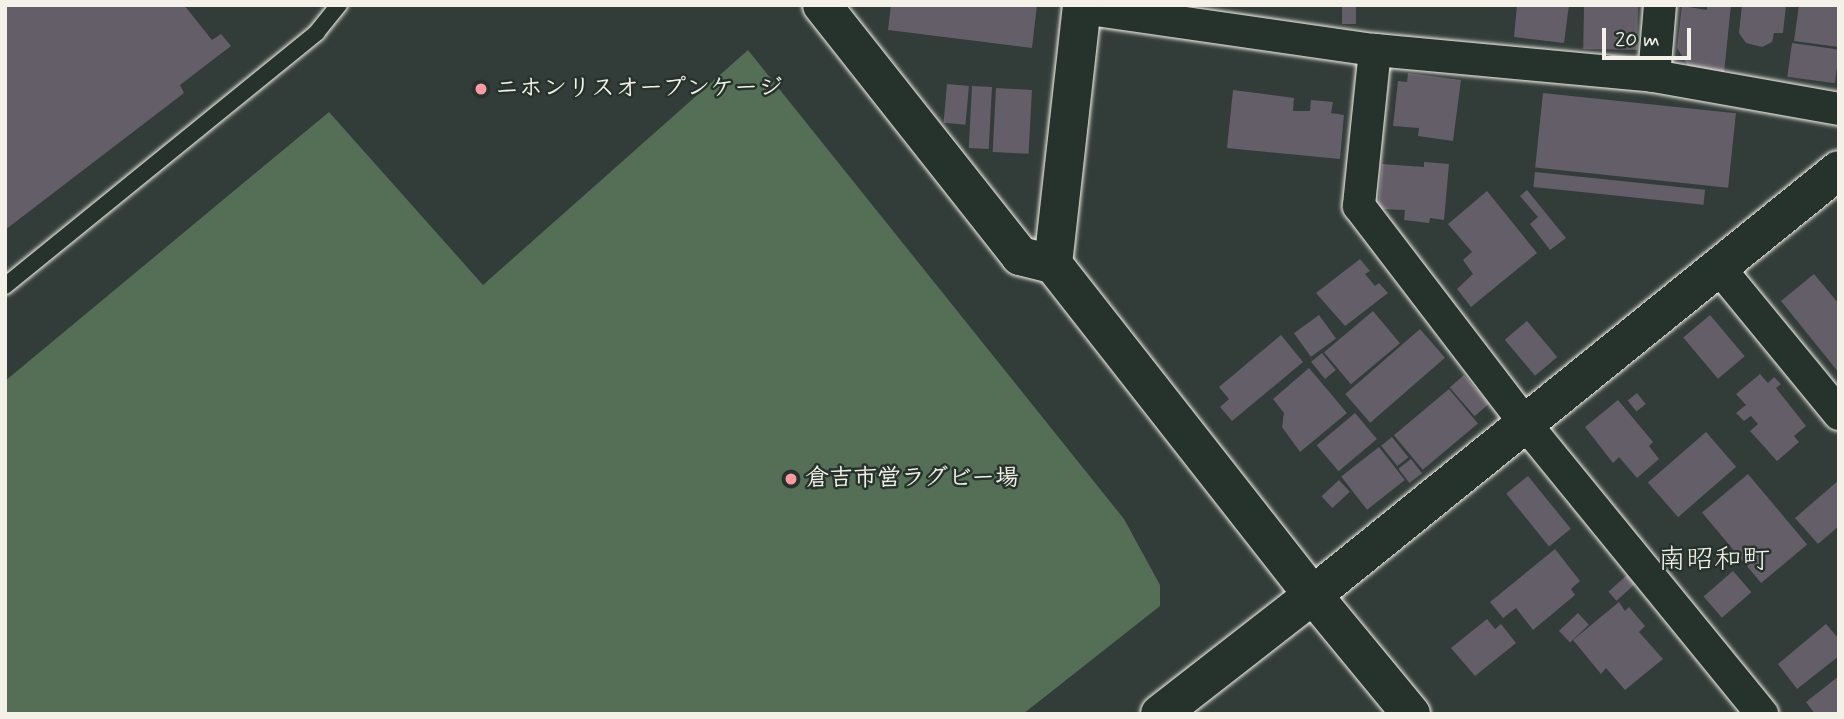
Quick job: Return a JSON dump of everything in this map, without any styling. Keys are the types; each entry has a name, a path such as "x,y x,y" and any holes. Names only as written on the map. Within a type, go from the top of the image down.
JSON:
{"street":[{"path":"822,5 1020,256 1053,264 1313,595 1411,714"},
{"path":"1654,76 1660,5"},
{"path":"1053,264 1082,7 1375,50 1654,76 1839,109"},
{"path":"1375,50 1359,206 1524,422 1762,714"},
{"path":"1160,714 1313,595 1524,422 1720,269 1839,170"},
{"path":"1720,269 1839,414"}],"lane":[{"path":"5,286 317,32 339,5"}],"green space":[{"path":"748,50 1124,519 1160,585 1160,606 1023,714 5,714 5,381 329,112 483,285"}],"building":[{"path":"5,5 184,5 212,40 221,34 231,46 180,85 184,93 5,230"},
{"path":"891,5 1037,5 1032,48 888,30"},
{"path":"1342,5 1356,5 1356,24 1342,24"},
{"path":"1517,5 1569,5 1564,43 1514,37"},
{"path":"1584,5 1638,6 1637,50 1583,49"},
{"path":"1707,5 1731,5 1724,73 1690,69 1677,48 1682,6 1707,10"},
{"path":"1742,5 1786,5 1783,33 1774,33 1772,42 1762,47 1746,43 1739,33"},
{"path":"1799,5 1839,5 1839,47 1794,41"},
{"path":"1792,43 1839,50 1835,83 1787,77"},
{"path":"1408,73 1461,80 1453,141 1418,136 1419,128 1393,126 1398,81 1407,82"},
{"path":"947,84 969,86 966,125 944,123"},
{"path":"972,86 992,87 989,149 969,148"},
{"path":"996,88 1032,90 1029,154 993,152"},
{"path":"1233,90 1294,98 1293,111 1310,111 1311,100 1333,102 1331,113 1344,115 1340,159 1227,148"},
{"path":"1543,93 1736,113 1728,188 1535,168"},
{"path":"1424,162 1449,164 1444,220 1430,218 1429,223 1404,220 1405,210 1378,209 1382,164 1424,167"},
{"path":"1535,172 1705,190 1703,205 1533,187"},
{"path":"1527,190 1566,238 1550,250 1530,224 1538,217 1520,196"},
{"path":"1487,191 1537,253 1471,307 1457,289 1473,274 1463,260 1472,252 1448,224"},
{"path":"1360,259 1370,271 1365,274 1375,286 1379,283 1388,293 1345,326 1316,293"},
{"path":"1814,274 1839,304 1839,373 1781,301"},
{"path":"1373,311 1400,343 1351,384 1324,352"},
{"path":"1319,315 1336,338 1311,357 1294,333"},
{"path":"1710,315 1745,356 1718,379 1683,337"},
{"path":"1527,321 1557,357 1535,376 1505,340"},
{"path":"1420,329 1445,358 1370,423 1345,394"},
{"path":"1281,335 1303,362 1232,421 1220,407 1229,399 1219,387"},
{"path":"1322,353 1336,370 1325,379 1311,362"},
{"path":"1309,368 1347,413 1300,452 1282,427 1284,413 1273,399"},
{"path":"1760,374 1768,383 1774,377 1781,384 1776,388 1806,426 1794,436 1799,442 1777,461 1750,431 1758,424 1751,416 1744,421 1736,413 1746,405 1736,394"},
{"path":"1464,375 1489,404 1475,416 1450,387"},
{"path":"1449,389 1478,423 1423,470 1394,435"},
{"path":"1637,393 1646,404 1636,411 1628,401"},
{"path":"1618,400 1653,442 1649,446 1659,459 1637,478 1619,457 1613,463 1585,427"},
{"path":"1355,413 1377,439 1339,471 1317,445"},
{"path":"1706,432 1736,467 1678,517 1648,483"},
{"path":"1392,437 1408,457 1397,466 1381,446"},
{"path":"1379,447 1405,480 1367,510 1341,477"},
{"path":"1411,459 1422,473 1409,483 1398,469"},
{"path":"1748,474 1807,544 1761,583 1702,513"},
{"path":"1528,476 1571,529 1549,546 1506,494"},
{"path":"1339,480 1350,492 1332,508 1321,496"},
{"path":"1839,480 1839,526 1818,544 1795,518"},
{"path":"1555,549 1580,581 1571,589 1575,595 1533,630 1516,608 1503,618 1490,602"},
{"path":"1733,571 1751,592 1722,618 1704,597"},
{"path":"1627,575 1635,584 1616,601 1608,592"},
{"path":"1619,602 1625,611 1629,607 1645,626 1639,632 1663,659 1625,690 1606,668 1601,674 1573,640"},
{"path":"1578,613 1589,625 1570,642 1559,631"},
{"path":"1487,619 1495,629 1501,624 1516,643 1475,676 1451,648"},
{"path":"1826,624 1839,639 1839,656 1797,689 1778,664"},
{"path":"1839,676 1839,714 1815,714 1806,702"}],"place":[{"name":"ニホンリスオープンケージ","path":"481,89"},
{"name":"倉吉市営ラグビー場","path":"791,479"}],"district":[{"name":"南昭和町","path":"1714,561"}]}
